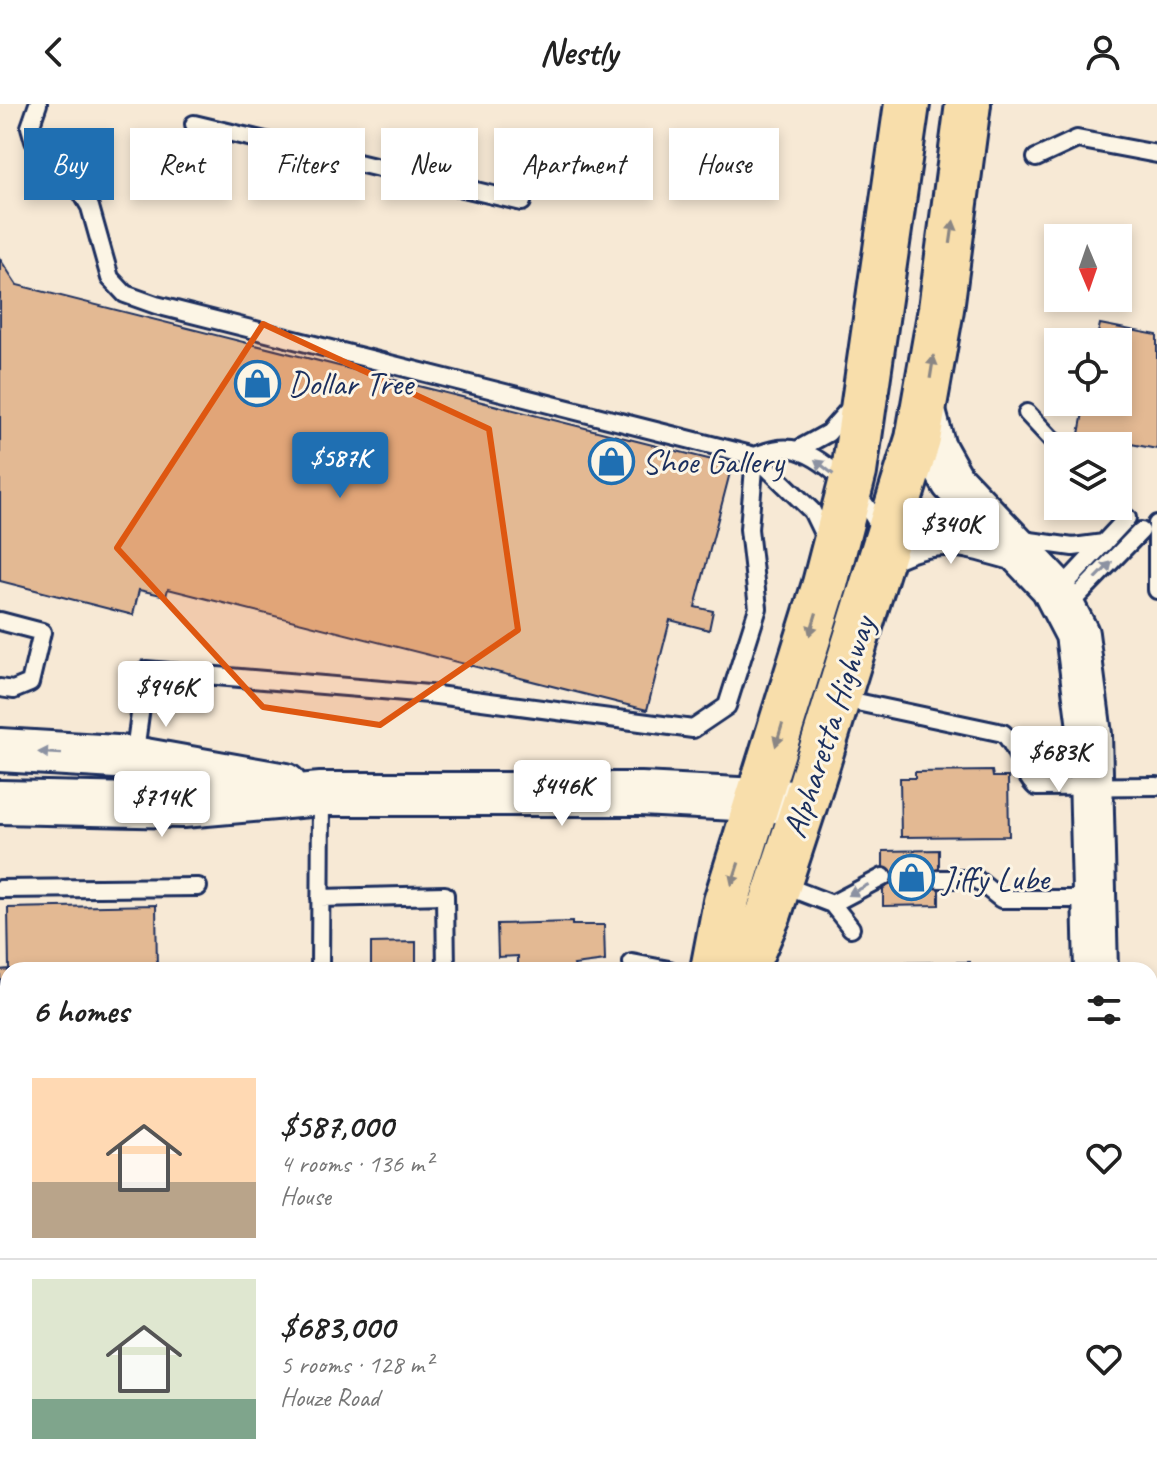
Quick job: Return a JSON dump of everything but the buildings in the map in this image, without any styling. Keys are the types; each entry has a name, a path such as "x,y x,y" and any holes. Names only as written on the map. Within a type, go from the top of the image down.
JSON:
{"highway":[{"name":"Alpharetta Highway","path":"715,962 726,902 832,559 850,489 869,385 907,104"},
{"name":"Alpharetta Highway","path":"747,962 805,803 924,412 968,104"}],"street":[{"path":"924,412 934,448 947,473 962,493 1035,566 1062,601 1082,657 1091,788 1096,962"},
{"path":"884,551 910,538 934,532 1008,540"},
{"path":"0,750 133,758 235,773 321,794"},
{"path":"0,802 128,807 183,806 321,794 641,794 805,803"}],"lane":[{"path":"38,104 30,127 34,141 77,185 90,207 110,278 125,294 182,312 755,456 812,511 832,559"},
{"path":"194,124 522,202"},
{"path":"1036,158 1077,139 1157,154"},
{"path":"797,450 828,433 869,385"},
{"path":"1027,413 1045,432"},
{"path":"755,456 776,449 797,450 828,470 850,489 877,522 884,551"},
{"path":"128,807 146,670 429,694 693,729 727,706 758,608 749,529 755,456"},
{"path":"1132,518 1151,529"},
{"path":"1062,601 1117,520"},
{"path":"1151,529 1157,590"},
{"path":"1062,601 1151,529"},
{"path":"1008,540 1073,547 1104,543"},
{"path":"0,621 42,632 30,683 13,690 0,688"},
{"path":"838,697 1003,733 1011,740 1029,780 1036,787 1157,786"},
{"path":"320,962 321,794"},
{"path":"832,904 883,877"},
{"path":"939,879 976,879 1001,899 1094,899"},
{"path":"778,884 832,904 851,928"},
{"path":"0,889 198,887"},
{"path":"320,898 445,895 446,962"}],"highlighted area":[{"path":"263,324 489,429 518,630 380,725 263,707 117,548"}],"place":[{"name":"Dollar Tree","path":"257,383"},
{"name":"Shoe Gallery","path":"611,461"},
{"name":"Jiffy Lube","path":"911,878"}]}
